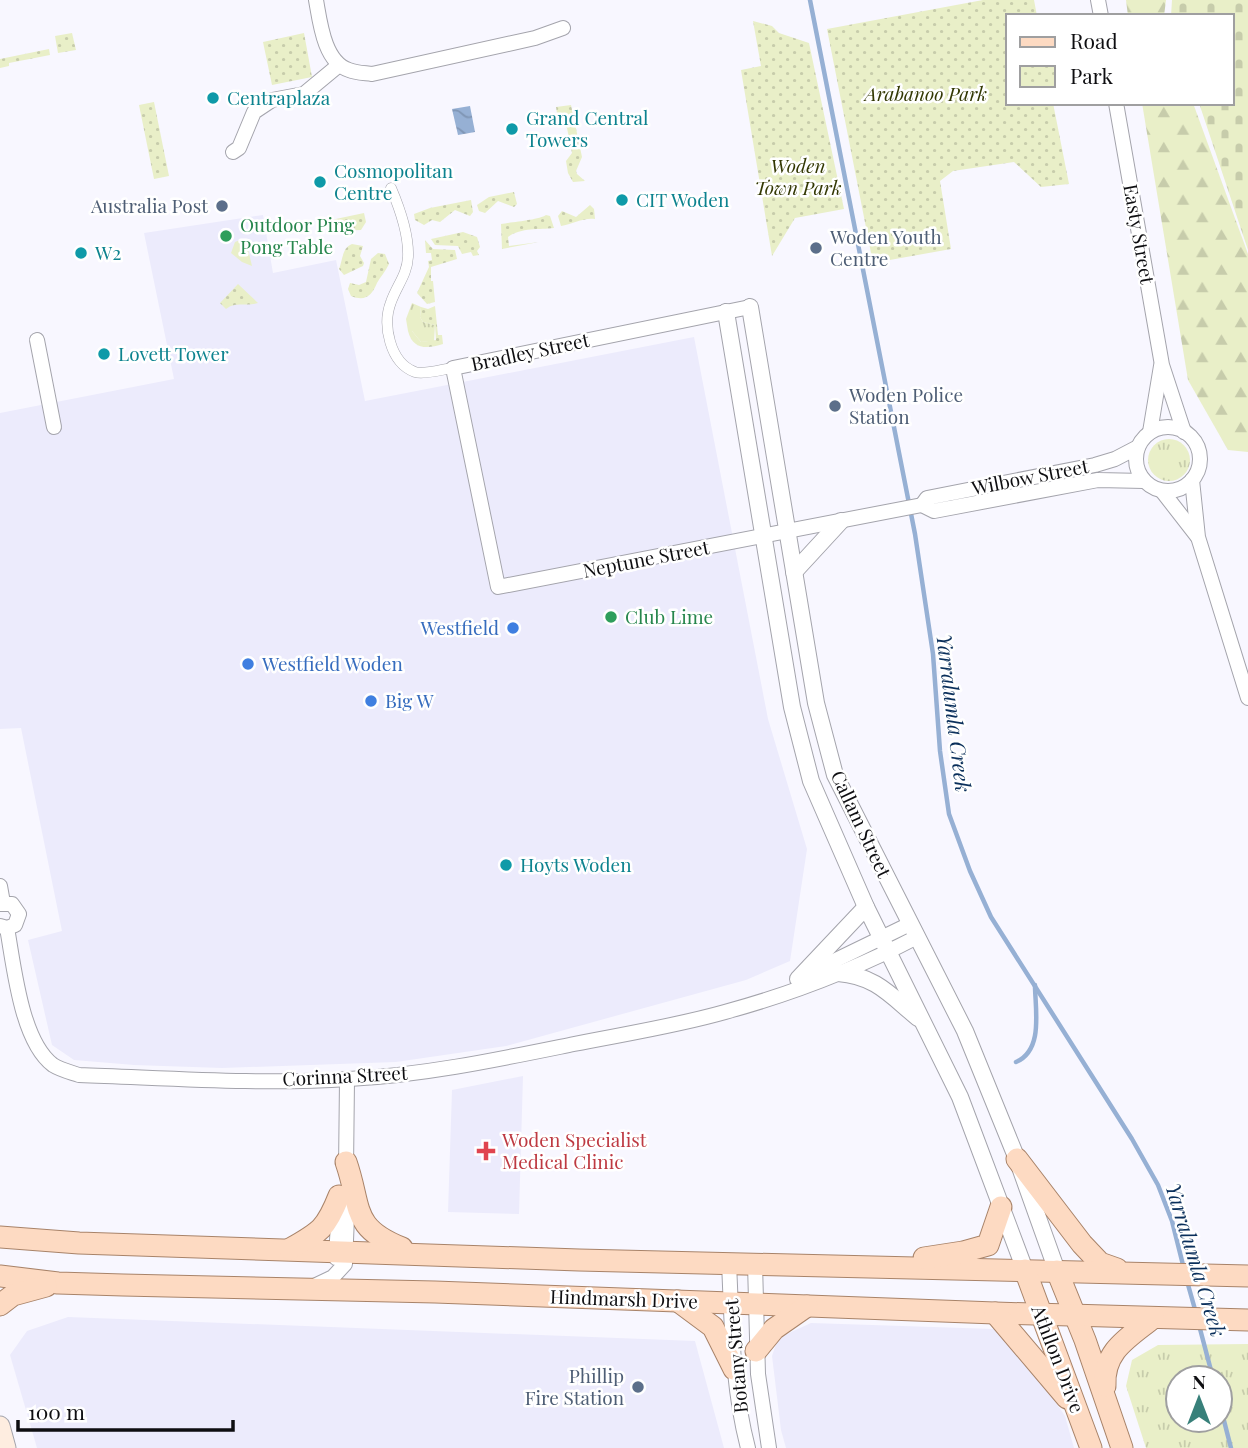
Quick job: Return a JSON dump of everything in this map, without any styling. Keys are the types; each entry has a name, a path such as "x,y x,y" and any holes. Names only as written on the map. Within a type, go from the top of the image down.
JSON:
{"main road":[{"path":"1017,1159 1091,1254 1100,1263 1128,1273"},
{"path":"346,1162 355,1188 356,1205 364,1223 376,1236 414,1253"},
{"path":"290,1249 324,1227 330,1220 339,1196"},
{"path":"867,1266 963,1252 988,1245 1001,1207"},
{"name":"Hindmarsh Drive","path":"2,1236 79,1243 290,1249 341,1258 414,1253 567,1260 1248,1276"},
{"name":"Athllon Drive","path":"1025,1270 1091,1448"},
{"name":"Athllon Drive","path":"1057,1271 1106,1398 1122,1448"},
{"name":"Hindmarsh Drive","path":"0,1276 58,1283 307,1288 1239,1320"},
{"path":"0,1305 13,1295 58,1283"},
{"path":"678,1301 713,1327 734,1369"},
{"path":"756,1351 774,1329 807,1306"},
{"path":"995,1313 1076,1407"},
{"path":"1106,1398 1104,1376 1107,1363 1117,1347 1160,1318"},
{"path":"0,1426 6,1448"}],"street":[{"path":"316,0 323,41 340,65 349,70 372,74 535,38 563,29"},
{"path":"233,152 239,148 254,112 272,100 304,94 340,65"},
{"name":"Easty Street","path":"1116,105 1162,365 1184,432"},
{"path":"391,188 400,209 408,254 406,273 391,302 388,315 391,346 400,363 418,373 453,368"},
{"name":"Bradley Street","path":"505,585 498,587 453,368 750,307"},
{"name":"Callam Street","path":"750,307 816,702 835,775 913,931 944,985 965,1031 1017,1159 1057,1271"},
{"name":"Callam Street","path":"726,312 792,707 811,781 866,907 960,1097 1025,1270"},
{"path":"37,340 54,427"},
{"name":"Easty Street","path":"1150,432 1162,365"},
{"path":"1167,427 1184,432 1198,448 1198,470 1192,480 1179,489 1162,491 1152,488 1144,481 1136,465 1138,447 1150,432 1167,427"},
{"name":"Wilbow Street","path":"787,532 898,511 922,505 928,498 1095,465 1115,459 1138,447"},
{"name":"Wilbow Street","path":"922,505 934,511 1098,480 1144,481"},
{"path":"1192,480 1198,537 1248,698"},
{"path":"1162,491 1198,537"},
{"path":"794,572 841,521"},
{"name":"Neptune Street","path":"505,585 787,532"},
{"name":"Corinna Street","path":"0,886 2,904 12,904 19,914 15,925 4,927 30,1035 46,1059 62,1070 79,1074 347,1080 411,1074 534,1053 722,1013 838,973 884,945"},
{"path":"798,979 866,907"},
{"name":"Corinna Street","path":"778,995 798,979 913,931"},
{"path":"838,973 859,974 876,982 925,1024"},
{"path":"307,1288 322,1283 341,1258 348,1198 347,1080"},
{"path":"346,1162 339,1196 341,1258 345,1280 360,1290"},
{"name":"Botany Street","path":"729,1263 734,1369 740,1418 748,1448"},
{"name":"Botany Street","path":"755,1264 756,1351 769,1448"}],"shaded area":[{"path":"263,215 273,273 336,260 365,401 694,337 768,719 807,849 790,961 746,980 506,1046 396,1062 222,1068 134,1065 74,1060 52,1045 28,940 62,931 21,728 0,729 0,413 174,379 144,233"},
{"name":"Woden Specialist Medical Clinic","path":"523,1076 519,1214 448,1212 452,1090"},
{"path":"68,1317 695,1341 724,1448 37,1448 10,1355 27,1331"},
{"path":"811,1323 994,1329 1019,1348 1065,1416 1074,1448 786,1448 781,1430 772,1356 778,1338"}],"green space":[{"name":"Arabanoo Park","path":"983,0 1034,0 1037,14 1006,14 1006,105 1053,105 1069,184 1041,187 1014,162 953,171 940,181 951,249 873,263 827,29"},
{"path":"1126,0 1166,0 1164,14 1128,14"},
{"path":"1172,0 1248,0 1248,250 1200,105 1234,105 1234,14 1171,14"},
{"name":"Woden Town Park","path":"753,21 772,26 779,33 809,43 844,209 795,218 772,256 741,70 761,66"},
{"path":"72,33 76,50 58,53 55,36"},
{"path":"304,33 312,77 272,85 263,42"},
{"path":"49,49 50,55 9,63 9,66 0,68 0,59"},
{"path":"154,102 169,176 154,179 139,105"},
{"path":"571,105 582,157 576,171 585,181 573,182 568,173 566,161 572,153 567,128 558,120 556,107"},
{"path":"1142,105 1194,105 1248,254 1248,452 1228,450 1188,380"},
{"path":"514,192 517,204 514,207 498,201 485,213 479,211 477,205 489,197"},
{"path":"471,200 473,212 470,216 455,210 440,222 432,220 424,225 415,220 414,214 430,208"},
{"path":"590,205 594,209 595,219 561,226 558,216 562,211 576,217"},
{"path":"364,213 366,222 361,230 340,231 334,228 331,220"},
{"path":"550,216 554,228 525,230 508,237 509,246 539,242 502,249 501,224 532,220"},
{"path":"463,232 477,237 479,255 473,256 471,252 462,254 458,246 435,245 431,239"},
{"path":"240,240 247,245 252,266 231,253 235,242"},
{"path":"425,240 433,249 455,250 457,259 431,267 435,302 427,304 417,293 429,267 428,261 432,260 431,253 426,253"},
{"path":"352,244 363,246 360,256 364,263 344,275 339,269 345,251"},
{"path":"378,253 385,254 389,264 373,291 364,298 351,296 348,289 350,283 359,285 366,282 371,259"},
{"path":"238,284 258,303 234,305 226,309 220,303"},
{"path":"412,303 421,307 420,317 423,322 435,325 434,341 421,342 412,331 408,331 406,319"},
{"path":"435,306 438,335 442,335 443,344 431,347 417,345 408,331 412,331 421,342 436,340 435,325 423,322 420,317 421,307 428,309"},
{"path":"1169,439 1184,445 1190,460 1184,475 1169,481 1154,475 1148,460 1154,445"},
{"path":"1248,1344 1248,1448 1146,1448 1126,1386 1132,1360 1158,1345"}],"water":[{"path":"470,106 475,132 458,135 452,109"}],"waterway":[{"name":"Yarralumla Creek","path":"810,0 915,534 933,654 940,751 949,814 991,917 1132,1139 1158,1185 1172,1221 1184,1269"},
{"path":"1016,1062 1025,1056 1034,1039 1035,985"},
{"name":"Yarralumla Creek","path":"1187,1281 1196,1313"},
{"name":"Yarralumla Creek","path":"1199,1325 1209,1364"},
{"name":"Yarralumla Creek","path":"1227,1434 1231,1448"}],"place":[{"name":"Centraplaza","path":"213,98"},
{"name":"Grand Central Towers","path":"512,129"},
{"name":"Cosmopolitan Centre","path":"320,182"},
{"name":"CIT Woden","path":"622,200"},
{"name":"Australia Post","path":"222,206"},
{"name":"Outdoor Ping Pong Table","path":"226,236"},
{"name":"Woden Youth Centre","path":"816,248"},
{"name":"W2","path":"81,253"},
{"name":"Lovett Tower","path":"104,354"},
{"name":"Woden Police Station","path":"835,406"},
{"name":"Club Lime","path":"611,617"},
{"name":"Westfield","path":"513,628"},
{"name":"Westfield Woden","path":"248,664"},
{"name":"Big W","path":"371,701"},
{"name":"Hoyts Woden","path":"506,865"},
{"name":"Woden Specialist Medical Clinic","path":"486,1151"},
{"name":"Phillip Fire Station","path":"638,1387"}]}
